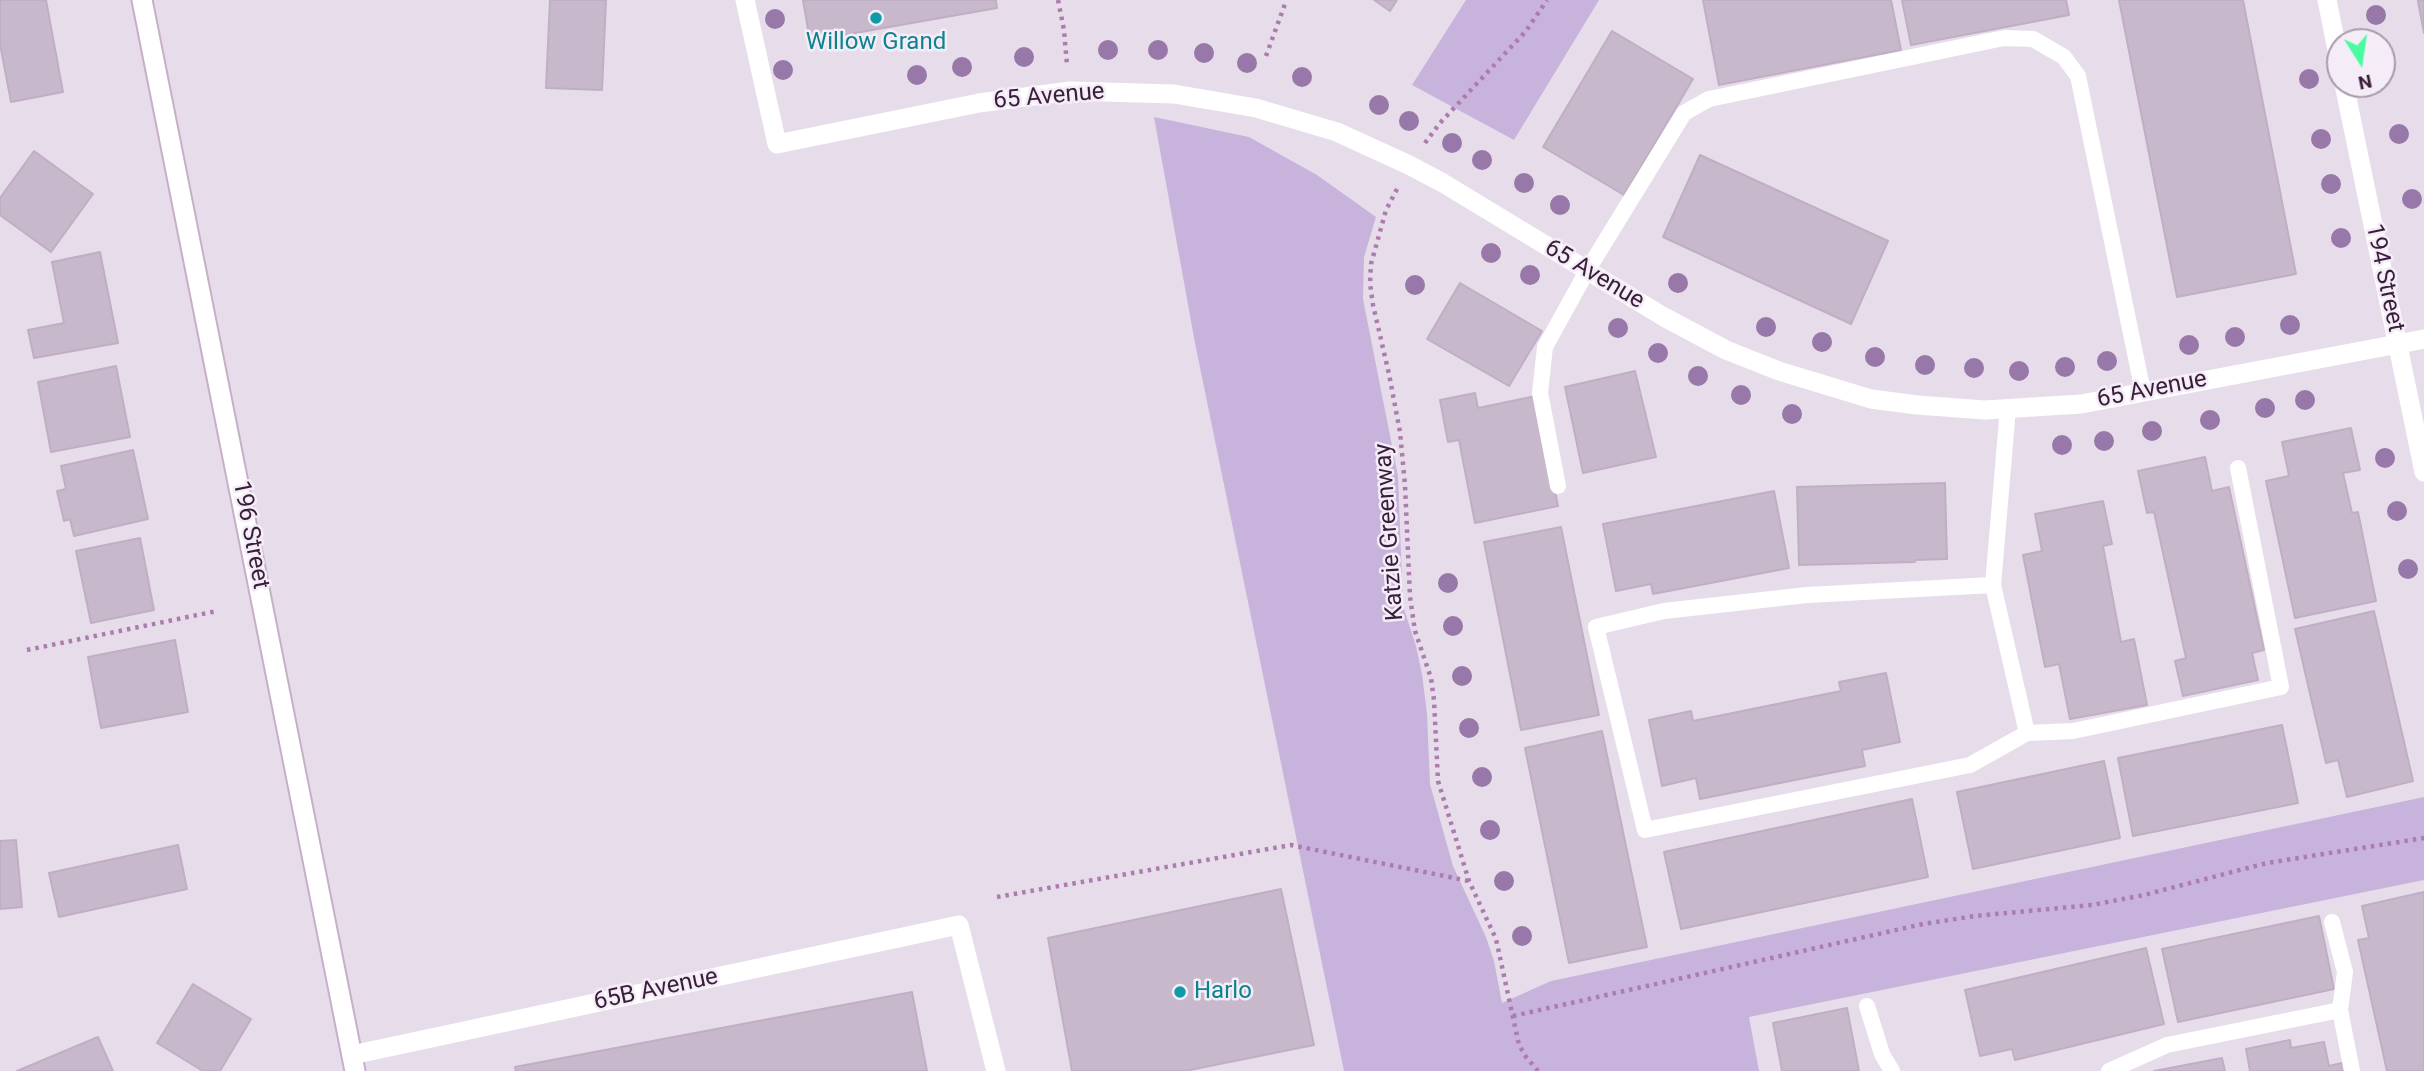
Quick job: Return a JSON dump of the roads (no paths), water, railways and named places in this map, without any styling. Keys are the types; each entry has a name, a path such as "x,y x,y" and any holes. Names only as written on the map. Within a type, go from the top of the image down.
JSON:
{"street":[{"name":"196 Street","path":"142,0 354,1063"},
{"name":"65 Avenue","path":"745,0 777,144 979,103 1048,93 1139,91 1205,97 1256,107 1308,122 1367,144 1443,183 1664,317 1727,350 1779,372 1871,399 1985,410 2081,404 2424,340"},
{"path":"2327,0 2333,28"},
{"name":"194 Street","path":"2347,98 2424,472"},
{"name":"65B Avenue","path":"354,1063 959,925 996,1071"}],"lane":[{"path":"1558,486 1540,393 1545,347 1587,271 1684,113 1709,99 2004,38 2033,39 2064,57 2078,76 2143,392"},
{"path":"2008,408 1993,585 2027,733"},
{"path":"1993,585 1807,596 1664,611 1596,627 1645,830 1970,765 2027,733 2073,732 2281,687 2238,468"},
{"path":"2332,922 2345,972 2340,1010 2352,1071"},
{"path":"1867,1006 1882,1054 1892,1071"},
{"path":"2109,1071 2167,1045 2340,1010"}],"place":[{"name":"Willow Grand","path":"876,18"},
{"name":"Harlo","path":"1180,992"}]}
